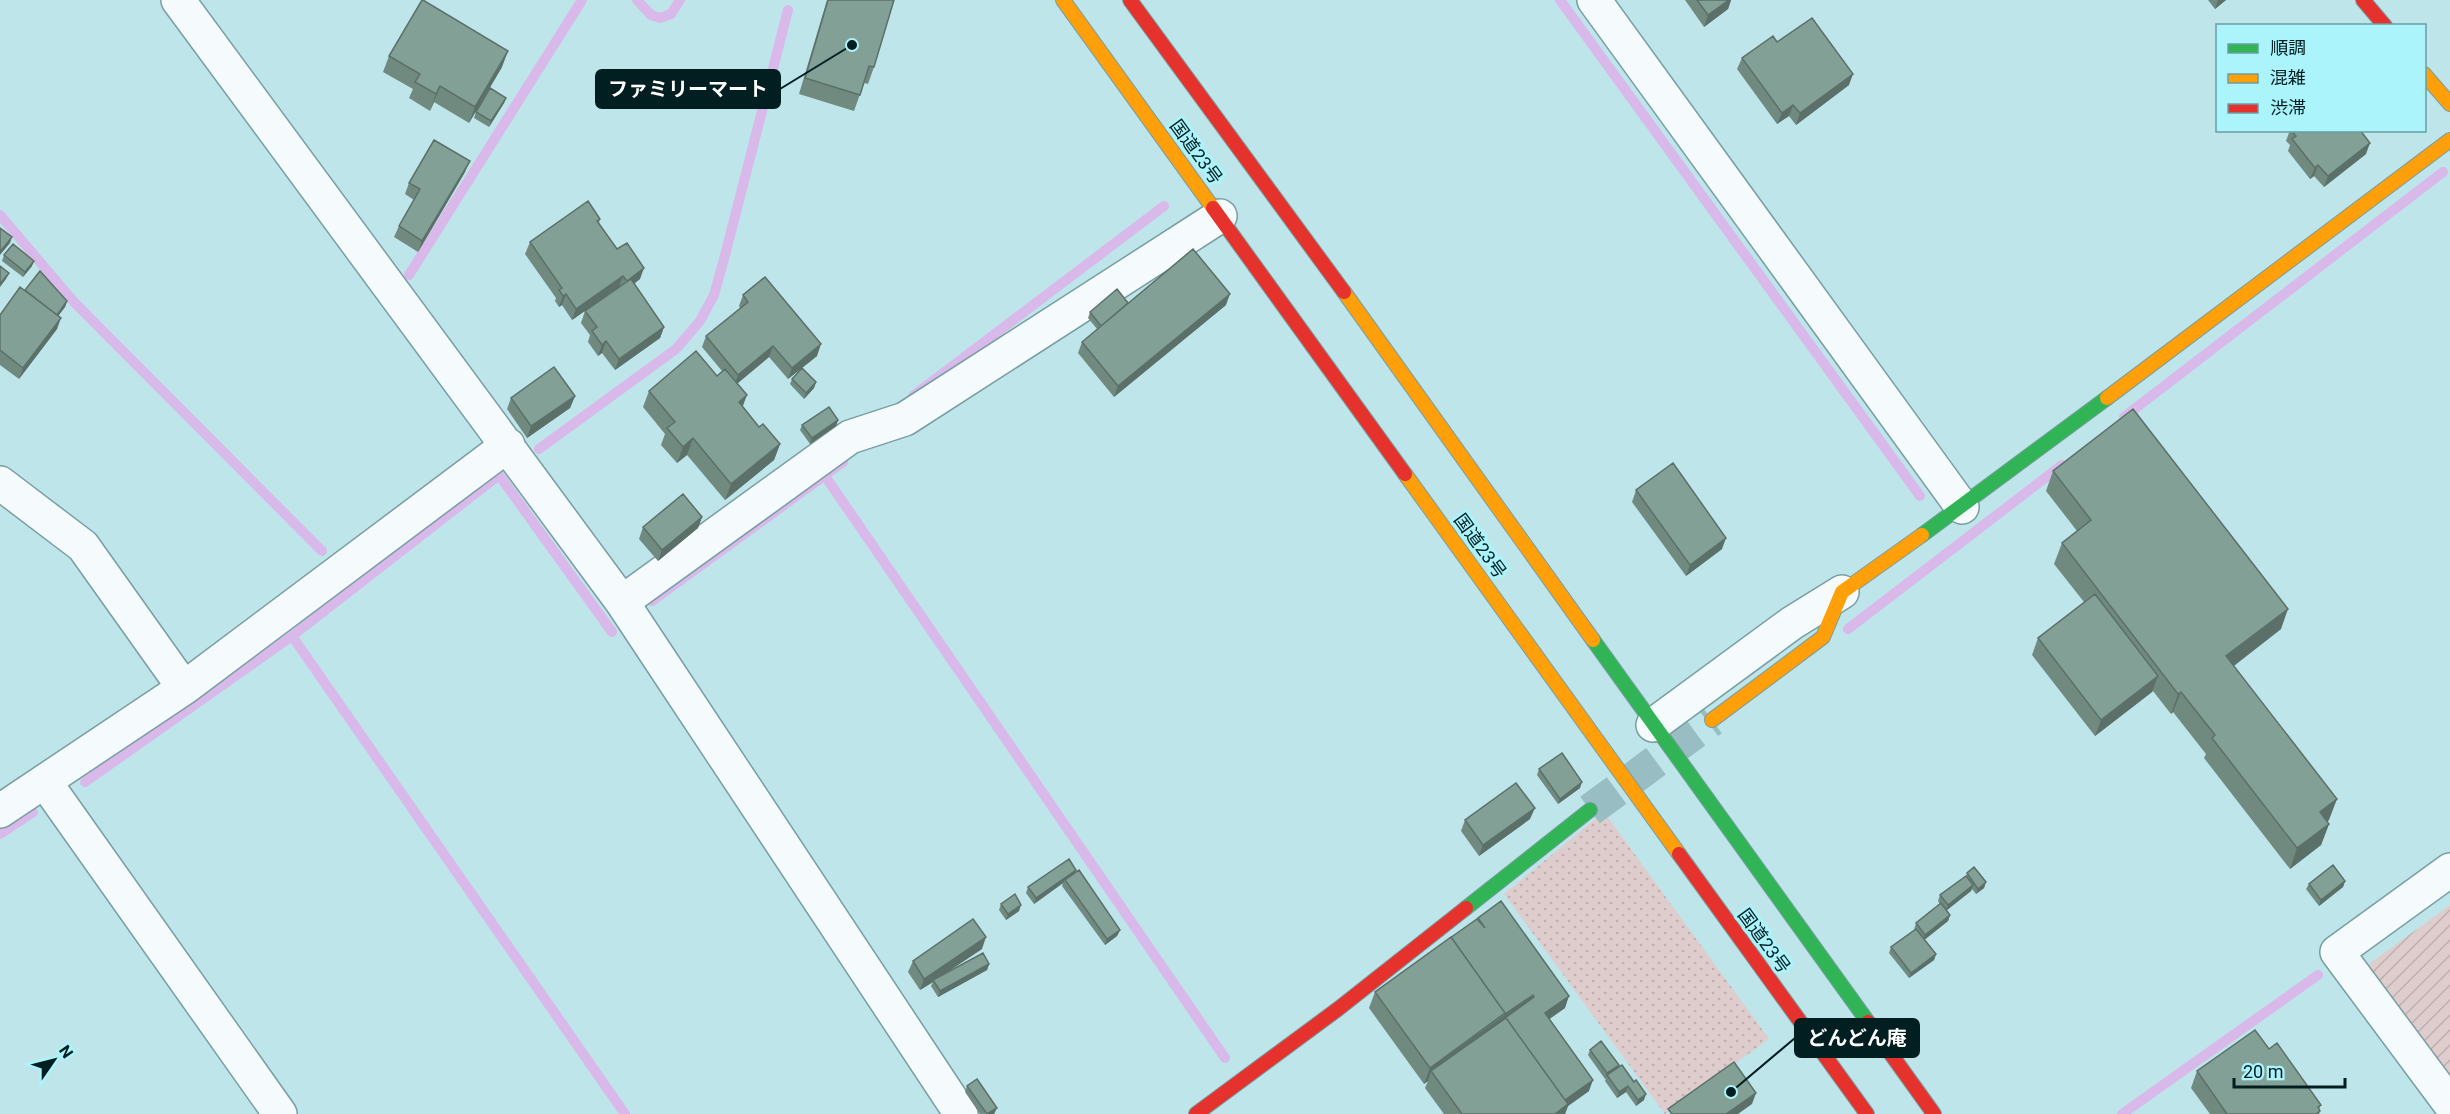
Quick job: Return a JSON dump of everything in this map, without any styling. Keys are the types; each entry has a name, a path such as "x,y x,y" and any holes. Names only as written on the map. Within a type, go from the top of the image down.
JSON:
{"main road":[{"name":"国道23号","path":"1063,0 1867,1114"},
{"name":"国道23号","path":"1130,0 1408,380 1653,725 1934,1114"},
{"path":"2363,0 2383,24"},
{"path":"2426,76 2450,104"},
{"path":"1712,720 1823,637 1842,592 1962,507 2450,140"},
{"path":"1196,1114 1338,1009 1590,810"}],"street":[{"path":"178,0 508,445 621,602 961,1114"},
{"path":"1594,0 1962,507"},
{"path":"621,602 849,437 905,418 1220,216"},
{"path":"0,811 184,688 508,445"},
{"path":"0,483 83,546 184,688"},
{"path":"1653,725 1792,623 1842,592"},
{"path":"45,782 280,1114"},
{"path":"2450,870 2337,952 2450,1104"}],"shaded area":[{"path":"1604,812 1769,1039 1665,1114 1504,894"},
{"path":"2450,905 2450,1085 2362,969"}],"building":[{"path":"422,0 508,51 475,107 440,86 436,94 415,82 420,74 389,56"},
{"path":"828,0 894,0 874,67 869,66 860,95 805,78"},
{"path":"1697,0 1729,0 1708,15"},
{"path":"1812,18 1853,74 1800,113 1793,105 1782,113 1742,58 1773,36 1777,42"},
{"path":"490,88 506,98 491,121 476,112"},
{"path":"2293,132 2362,132 2370,143 2328,176 2318,165 2315,168 2292,139 2296,136"},
{"path":"434,140 470,161 422,241 399,226 420,189 409,183"},
{"path":"588,201 600,219 597,221 617,249 627,243 644,268 627,281 623,276 576,309 566,294 563,296 559,290 562,288 530,242"},
{"path":"0,228 12,237 0,252"},
{"path":"13,244 34,261 25,272 4,255"},
{"path":"1193,249 1230,294 1118,386 1082,342"},
{"path":"0,266 9,273 0,284"},
{"path":"40,271 67,301 57,315 25,290"},
{"path":"765,277 821,344 792,368 773,346 738,375 706,336 748,302 743,295"},
{"path":"631,279 664,327 619,359 606,341 602,345 592,331 597,327 585,311"},
{"path":"20,287 61,318 23,368 0,350 0,315"},
{"path":"1117,289 1128,303 1101,326 1090,312"},
{"path":"696,351 717,376 725,369 747,395 739,402 759,427 763,424 780,444 731,484 693,438 683,447 667,428 675,422 649,391"},
{"path":"554,367 575,396 531,426 511,398"},
{"path":"802,368 816,382 806,393 792,379"},
{"path":"829,407 838,420 812,438 802,425"},
{"path":"2133,409 2288,609 2226,656 2337,799 2320,812 2329,824 2297,848 2212,738 2215,735 2181,692 2178,694 2062,543 2091,520 2053,471"},
{"path":"1673,463 1726,538 1690,565 1636,490"},
{"path":"683,494 702,517 662,550 643,527"},
{"path":"2095,594 2158,676 2101,720 2038,638"},
{"path":"1562,753 1582,782 1560,799 1539,769"},
{"path":"1516,783 1535,808 1483,845 1465,820"},
{"path":"1069,859 1076,870 1036,898 1028,887"},
{"path":"2333,865 2345,881 2321,900 2309,884"},
{"path":"1974,867 1986,882 1978,889 1967,873"},
{"path":"1079,870 1120,930 1107,939 1065,880"},
{"path":"1966,876 1973,885 1948,905 1940,895"},
{"path":"1015,894 1021,905 1008,914 1001,904"},
{"path":"1501,901 1569,996 1545,1013 1593,1080 1565,1100 1505,1018 1534,997 1533,995 1505,1014 1451,937 1477,919 1485,928 1478,918"},
{"path":"1941,903 1950,915 1925,935 1916,923"},
{"path":"973,919 986,937 924,979 913,961"},
{"path":"1916,929 1936,954 1911,973 1891,947"},
{"path":"1451,937 1505,1013 1430,1068 1375,992"},
{"path":"983,953 989,964 940,991 933,980"},
{"path":"1506,1018 1568,1104 1555,1114 1462,1114 1431,1071"},
{"path":"2255,1030 2269,1049 2277,1043 2321,1105 2318,1107 2320,1111 2316,1114 2227,1114 2197,1071"},
{"path":"1601,1041 1619,1065 1607,1073 1590,1050"},
{"path":"1734,1062 1756,1093 1726,1114 1672,1114 1668,1109"},
{"path":"1622,1065 1646,1094 1638,1100 1628,1086 1619,1092 1607,1075"},
{"path":"977,1079 997,1108 987,1114 967,1086"}],"waterway":[{"path":"409,275 582,0"},
{"path":"637,0 651,15 660,18 671,14 680,0"},
{"path":"1560,0 1920,496"},
{"path":"539,449 676,349 700,321 714,295 788,10"},
{"path":"2124,417 2443,172"},
{"path":"913,396 1164,206"},
{"path":"0,215 74,302 322,551"},
{"path":"652,601 843,462"},
{"path":"1848,629 2062,465"},
{"path":"85,782 292,636 499,475 612,632"},
{"path":"825,476 1225,1058"},
{"path":"292,636 625,1114"},
{"path":"0,834 33,812"},
{"path":"2122,1114 2318,975"}],"tunnel":[{"path":"1590,810 1712,720"}],"traffic: fast":[{"path":"1922,535 2107,398"},
{"path":"1593,640 1868,1022"},
{"path":"1466,908 1590,810"}],"traffic: slow":[{"path":"1063,0 1213,208"},
{"path":"2426,76 2450,104"},
{"path":"2107,398 2450,140"},
{"path":"1344,292 1593,640"},
{"path":"1405,474 1679,854"},
{"path":"1712,720 1823,637 1842,592 1922,535"}],"traffic: jam":[{"path":"1130,0 1344,292"},
{"path":"2363,0 2383,24"},
{"path":"1213,208 1405,474"},
{"path":"1679,854 1867,1114"},
{"path":"1196,1114 1338,1009 1466,908"},
{"path":"1868,1022 1934,1114"}],"place":[{"name":"ファミリーマート","path":"852,45"},
{"name":"どんどん庵","path":"1731,1092"}]}
